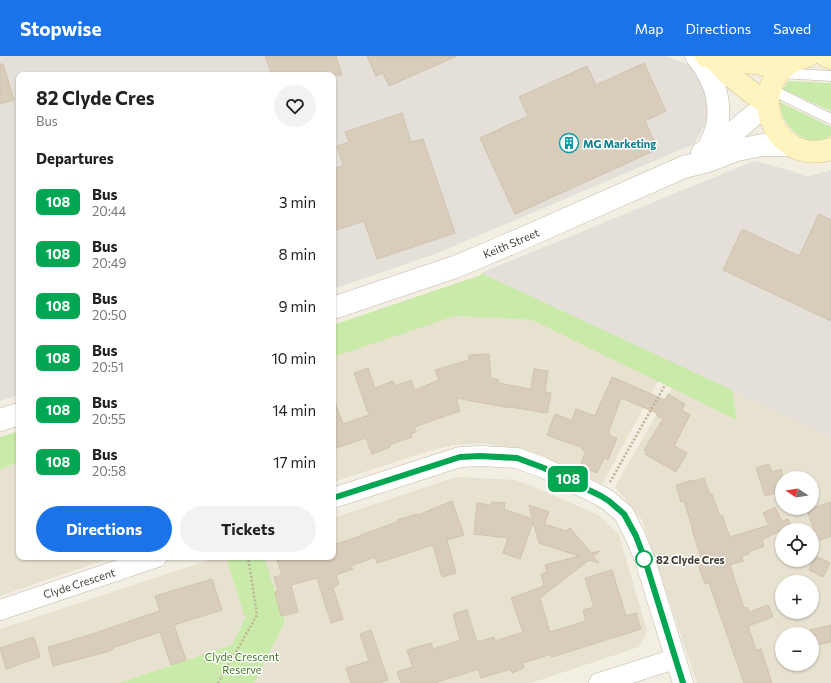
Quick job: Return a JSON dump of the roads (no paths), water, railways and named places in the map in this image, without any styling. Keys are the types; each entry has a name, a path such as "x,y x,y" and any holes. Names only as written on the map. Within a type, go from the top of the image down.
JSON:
{"main road":[{"path":"826,56 831,58"},
{"path":"706,57 775,66 780,82 770,117 774,128 791,145 801,150 813,152 831,149"},
{"path":"706,57 756,96 780,82"}],"street":[{"path":"706,57 710,77 717,95 718,110 717,127 709,148"},
{"name":"Keith Street","path":"684,167 742,126 756,112 780,82"},
{"name":"Keith Street","path":"336,307 455,267 684,167 708,161 737,150 763,145 791,145"},
{"path":"0,420 16,415"},
{"path":"336,497 460,457 480,456 517,458 544,468 601,496 624,514 636,536 645,560 683,683"},
{"name":"Clyde Crescent","path":"0,610 148,560"},
{"path":"599,683 675,659"}],"lane":[{"path":"780,82 831,76"},
{"path":"780,82 831,119"}],"place":[{"name":"MG Marketing","path":"569,143"},
{"name":"82 Clyde Cres","path":"644,559"}],"park label":[{"name":"Clyde Crescent Reserve","path":"242,662"}]}
